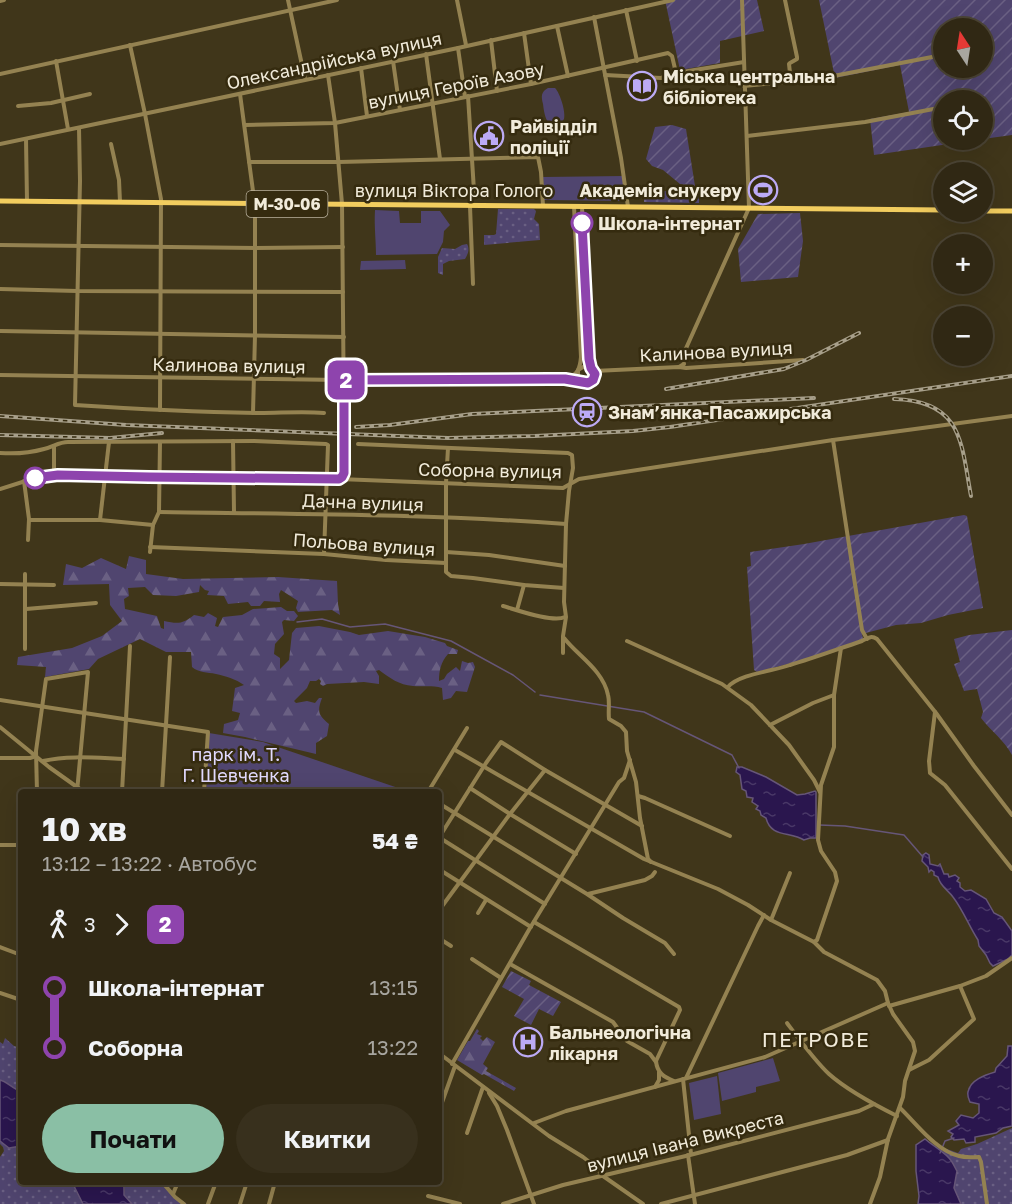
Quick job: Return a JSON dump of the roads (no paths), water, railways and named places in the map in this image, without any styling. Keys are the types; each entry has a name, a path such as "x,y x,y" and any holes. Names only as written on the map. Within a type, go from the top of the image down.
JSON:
{"main road":[{"name":"вулиця Віктора Голого","path":"0,201 933,210"},
{"path":"993,211 1012,211"}],"street":[{"path":"288,0 305,79"},
{"path":"0,74 337,0"},
{"path":"457,0 466,45"},
{"name":"Олександрійська вулиця","path":"0,144 458,48 673,0"},
{"path":"679,367 684,364 683,355 749,208 742,0"},
{"path":"785,0 797,57 789,64 791,82"},
{"path":"626,10 637,61"},
{"path":"594,17 623,165 628,207"},
{"path":"557,26 568,76"},
{"path":"524,33 531,84"},
{"path":"491,40 497,91"},
{"path":"130,45 162,202 160,410"},
{"path":"458,48 467,97 474,191"},
{"path":"426,54 440,159"},
{"name":"вулиця Героїв Азову","path":"245,125 335,123 670,54 676,73"},
{"path":"744,86 823,78 932,57"},
{"path":"56,61 68,129"},
{"path":"393,61 400,110"},
{"path":"605,75 662,78 676,73 744,62"},
{"path":"361,68 367,116"},
{"path":"328,75 342,204 344,421"},
{"path":"18,106 51,103 90,94"},
{"path":"240,94 255,204 253,413"},
{"path":"747,136 866,122 933,108"},
{"path":"79,128 75,405 253,413 324,413"},
{"path":"26,139 27,201"},
{"path":"111,144 119,180 120,202"},
{"path":"249,162 538,157 543,206"},
{"path":"470,206 472,284"},
{"path":"574,206 581,351 579,379 588,383 593,380 595,374 589,359 582,206"},
{"path":"0,245 343,247"},
{"path":"0,289 343,292"},
{"path":"0,331 344,337"},
{"name":"Калинова вулиця","path":"593,369 686,368 803,360"},
{"path":"565,379 573,376 583,367 593,369"},
{"name":"Калинова вулиця","path":"0,375 344,380 565,379 582,382"},
{"name":"Соборна вулиця","path":"0,489 39,477 54,475 349,479 563,488 579,479 833,440 1012,416"},
{"path":"344,435 344,473 349,479"},
{"path":"833,440 862,630 869,638"},
{"path":"233,441 234,513"},
{"path":"0,453 15,454 41,450 60,442 233,441 326,444 328,445 324,554"},
{"path":"100,520 109,442"},
{"path":"29,520 100,520 153,525 159,512 160,442"},
{"path":"358,444 572,455 573,468 569,491 565,566 566,617 563,653"},
{"path":"54,446 54,475"},
{"path":"446,563 448,448"},
{"path":"339,479 344,473"},
{"path":"24,481 29,520 28,540"},
{"name":"Дачна вулиця","path":"159,512 402,515 567,524"},
{"name":"Польова вулиця","path":"153,525 150,550 234,550 446,563 446,572 449,576 564,588"},
{"path":"446,552 489,555 565,566"},
{"path":"25,574 26,649"},
{"path":"0,584 54,585"},
{"path":"517,610 524,585"},
{"path":"26,609 96,603"},
{"path":"503,606 536,616 563,620 566,617"},
{"path":"563,636 592,666 605,684 609,696 609,719 625,729 648,859 651,863"},
{"path":"728,687 739,680 789,666 869,638 878,639 1012,815"},
{"path":"627,641 728,687 771,724 798,757 814,780 820,794"},
{"path":"122,789 130,646"},
{"path":"814,942 817,940 837,884 835,872 822,855 819,844 821,785 834,747 834,695 841,647"},
{"path":"162,789 170,657"},
{"path":"37,789 36,756 46,679 87,672 77,789"},
{"path":"771,724 805,706 834,695"},
{"path":"0,700 208,732 204,789"},
{"path":"935,712 929,761 930,773 950,792 1012,869"},
{"path":"0,727 76,789"},
{"path":"430,789 467,728"},
{"path":"442,834 500,743 642,826"},
{"path":"455,750 651,863 718,889 814,942 824,952 877,980 885,991 888,1005 914,1045 914,1053 905,1081 900,1108 888,1139 880,1177 870,1204"},
{"path":"0,758 36,756"},
{"path":"42,761 80,758 124,759"},
{"path":"442,1101 453,1065 531,927 605,805 624,778 630,760"},
{"path":"442,905 545,770"},
{"path":"470,788 576,854"},
{"path":"638,796 730,836"},
{"path":"442,805 587,894 665,944 674,954"},
{"path":"442,838 545,904"},
{"path":"0,845 18,845"},
{"path":"442,871 531,927"},
{"path":"587,894 645,880 655,872"},
{"path":"771,920 790,873"},
{"path":"478,913 486,900"},
{"path":"695,1204 685,1079 764,915"},
{"path":"534,922 677,1005 680,1010 656,1062"},
{"path":"442,940 451,946"},
{"path":"0,947 18,954"},
{"path":"534,1123 566,1111 765,1057 888,1005 960,986 986,976 1012,958"},
{"path":"472,959 501,978"},
{"path":"510,964 613,1023 627,1041 650,1054 659,1071 659,1080 654,1087"},
{"path":"909,1070 929,1060 974,1019 960,986"},
{"path":"0,993 18,999"},
{"path":"787,1023 829,1074 874,1104 897,1116"},
{"path":"442,1056 549,1136 591,1163 603,1176 643,1204"},
{"path":"659,1071 674,1082"},
{"path":"467,1133 485,1089"},
{"path":"485,1089 497,1106 534,1204"},
{"name":"вулиця Івана Викреста","path":"503,1204 603,1176 859,1111 874,1104"},
{"path":"900,1108 944,1149 962,1157 979,1157 987,1204"},
{"path":"661,1204 847,1155 888,1139"},
{"path":"165,1185 184,1204"},
{"path":"173,1194 177,1185"},
{"path":"208,1204 215,1185"},
{"path":"240,1204 246,1185"},
{"path":"269,1204 274,1185"},
{"path":"428,1196 460,1204"}],"water":[{"path":"737,767 766,777 797,795 815,791 816,838 804,840 772,829 766,818 756,809 758,806 752,802 753,798 747,797 746,791 742,789 740,775 736,772"},
{"path":"926,853 929,855 930,864 938,866 940,864 944,874 948,874 949,877 955,875 959,878 957,881 960,887 965,891 971,890 986,899 994,913 1002,917 1012,931 1012,955 1008,959 993,966 990,963 957,902 934,875 934,872 931,870 929,872 928,867 922,861"},
{"path":"1008,1046 1012,1046 1012,1126 996,1133 975,1137 975,1142 966,1143 964,1139 954,1140 951,1137 953,1134 948,1131 959,1125 956,1121 961,1115 973,1118 979,1113 979,1104 970,1102 969,1088 978,1079 995,1072 1007,1056"},
{"path":"0,1080 18,1090 18,1146 9,1148 0,1141"},
{"path":"925,1139 950,1159 957,1171 954,1188 961,1204 918,1204 916,1145"},
{"path":"74,1185 124,1185 124,1195 132,1204 83,1204"}],"waterway":[{"path":"297,622 322,619 350,627 385,624 451,641 513,675 535,692"},
{"path":"540,695 644,712 732,755 739,768"},
{"path":"819,825 845,826 904,835 923,857"},
{"path":"940,1153 945,1141 954,1138"}],"tunnel":[{"path":"344,421 344,435"}],"railway":[{"path":"666,389 784,369 859,333"},
{"path":"0,416 126,425 448,438 535,436 670,427 1012,376"},
{"path":"356,427 472,414 814,398"},
{"path":"894,399 917,402 934,408 955,428 971,496"},
{"path":"0,435 110,438 162,433"}],"place":[{"name":"Міська центральна бібліотека","path":"642,86"},
{"name":"Райвідділ поліції","path":"489,136"},
{"name":"Академія снукеру","path":"763,190"},
{"name":"Школа-інтернат","path":"582,223"},
{"name":"Знам’янка-Пасажирська","path":"587,412"},
{"name":"Бальнеологічна лікарня","path":"528,1042"}],"district":[{"name":"ПЕТРОВЕ","path":"816,1039"}],"park label":[{"name":"парк ім. Т. Г. Шевченка","path":"236,764"}]}
